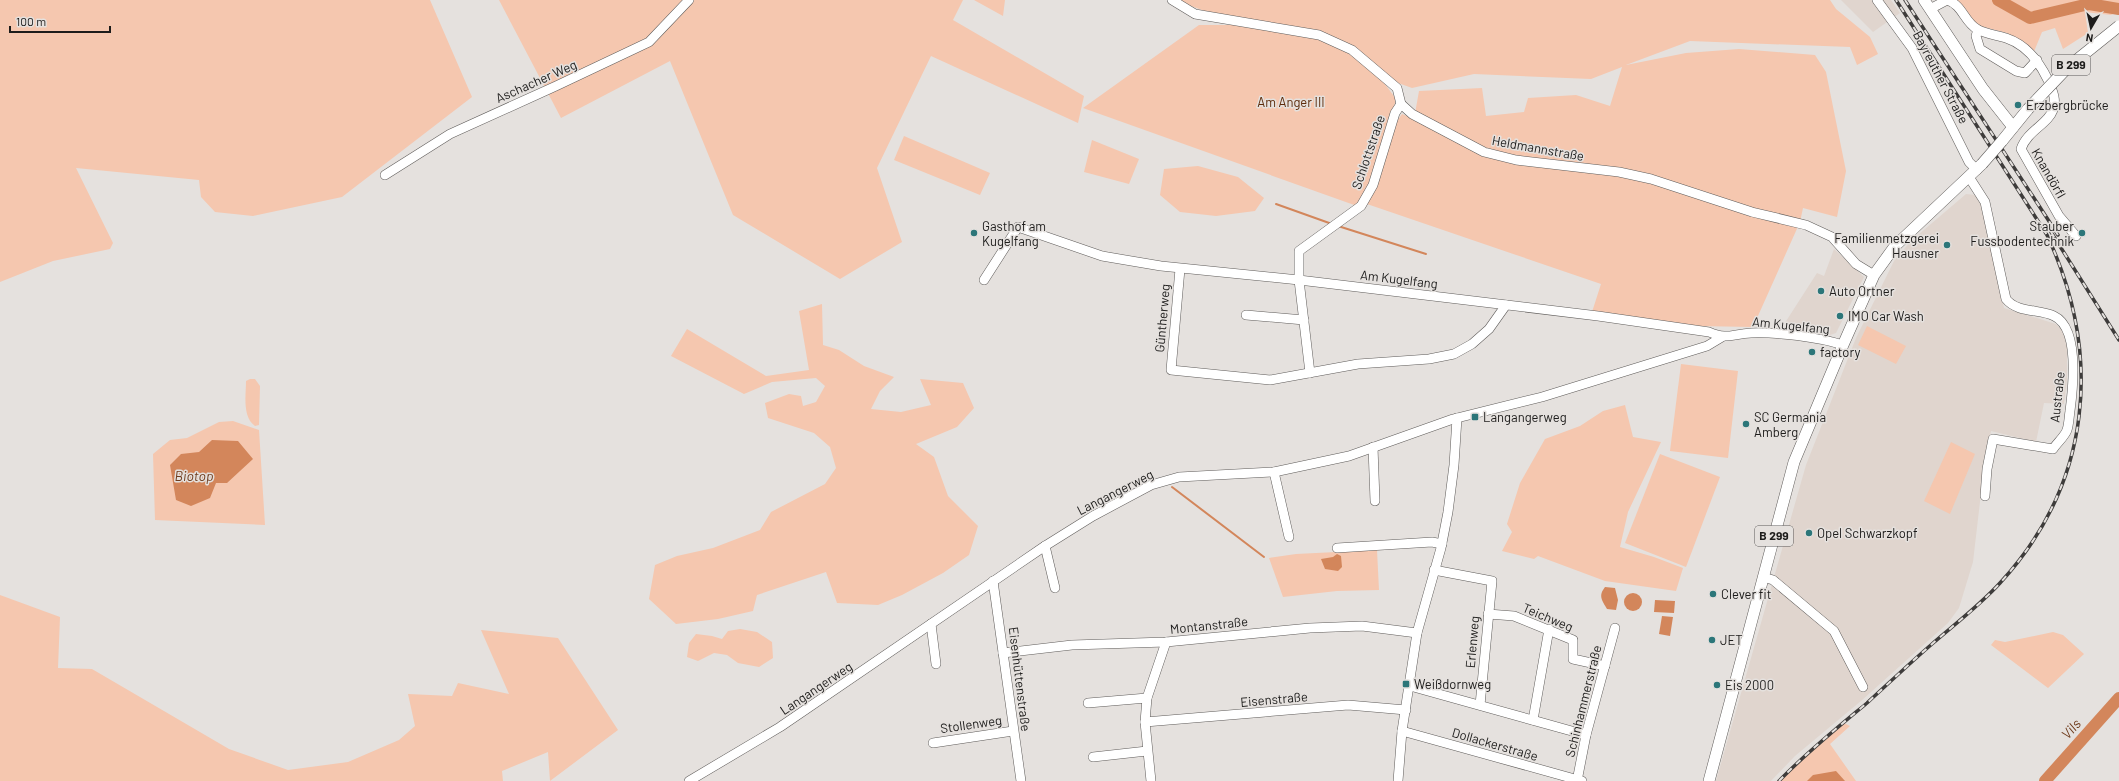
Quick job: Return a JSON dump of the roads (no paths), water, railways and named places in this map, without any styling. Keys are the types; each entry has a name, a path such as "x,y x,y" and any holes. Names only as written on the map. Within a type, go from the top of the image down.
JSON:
{"main road":[{"name":"Bayreuther Straße","path":"1927,4 1983,89 2013,127"},
{"name":"B 299","path":"1709,781 1792,469 1842,345 1874,275 1895,246 1976,170 2028,109 2068,68 2119,26"}],"street":[{"name":"Aschacher Weg","path":"385,175 450,134 649,42 689,0"},
{"path":"1172,0 1195,14 1319,35 1352,50 1397,88 1401,104"},
{"name":"Bayreuther Straße","path":"1877,0 1912,48 1969,162 1976,170"},
{"path":"1927,4 1947,0 1955,2 1972,26 1978,30 1976,36 1980,49 2016,71 2025,73 2037,60"},
{"name":"Knandörfl","path":"1978,30 2007,38 2021,45 2037,60 2054,94 2055,102 2053,110 2023,143 2021,149 2059,216 2076,236"},
{"name":"Schlottstraße","path":"1310,373 1299,280 1299,251 1361,206 1373,186 1395,113 1401,104"},
{"name":"Heldmannstraße","path":"1401,104 1412,114 1484,152 1516,160 1619,172 1651,179 1752,212 1819,229 1832,237 1856,264 1874,275"},
{"name":"Austraße","path":"1976,170 1985,202 2006,299 2010,304 2017,307 2054,316 2064,322 2069,336 2073,362 2073,386 2067,430 2053,450 1993,439 1987,468 1985,496"},
{"name":"Am Kugelfang","path":"984,280 1018,227 1102,256 1180,269 1299,280 1506,305 1701,330 1722,337 1751,333 1816,339 1842,345"},
{"name":"Güntherweg","path":"1180,269 1171,370 1270,380 1310,373"},
{"path":"1310,373 1358,364 1429,359 1454,354 1472,344 1489,329 1506,305"},
{"path":"1246,315 1304,320"},
{"name":"Langangerweg","path":"689,781 780,727 1045,546 1093,516 1151,485 1179,477 1274,472 1349,456 1457,418 1542,396 1707,346 1722,337"},
{"path":"1388,781 1398,780 1402,731 1417,633 1442,544 1452,490 1457,418"},
{"path":"1373,447 1375,501"},
{"path":"1274,472 1289,536"},
{"path":"1337,548 1432,542 1442,544"},
{"path":"1045,546 1055,588"},
{"name":"Erlenweg","path":"1434,570 1492,581 1480,705"},
{"path":"1763,577 1773,580 1834,631 1863,687"},
{"name":"Eisenhüttenstraße","path":"993,581 1021,781"},
{"name":"Teichweg","path":"1488,614 1514,616 1549,629 1573,640 1573,659 1605,666"},
{"path":"930,624 936,664"},
{"name":"Montanstraße","path":"1003,653 1072,645 1166,642 1310,628 1362,626 1417,633"},
{"name":"Schinhammerstraße","path":"1579,781 1586,735 1615,628"},
{"path":"1533,720 1549,629"},
{"path":"1150,781 1145,722 1147,698 1166,642"},
{"path":"1410,686 1586,735"},
{"path":"1088,703 1147,698"},
{"name":"Eisenstraße","path":"1145,722 1348,705 1406,710"},
{"name":"Stollenweg","path":"933,743 1013,731"},
{"name":"Dollackerstraße","path":"1402,731 1579,781"},
{"path":"1093,758 1148,752"}],"water":[{"name":"Biotop","path":"212,440 238,441 253,459 227,483 216,483 210,498 191,506 176,500 170,465 181,454 199,452"},
{"path":"1337,554 1341,556 1342,567 1338,571 1325,569 1321,559 1333,557"},
{"path":"1605,587 1615,588 1618,600 1616,610 1607,609 1602,600 1601,596"},
{"path":"1633,593 1639,596 1642,602 1639,608 1633,611 1627,608 1624,602 1627,596"},
{"path":"1655,600 1675,601 1674,613 1654,612"},
{"path":"1662,616 1673,617 1670,636 1659,634"},
{"path":"1836,771 1845,781 1807,781 1813,775"}],"waterway":[{"name":"Vils","path":"1998,0 2030,18 2089,4 2119,9"},
{"path":"1276,204 1332,224"},
{"path":"1338,226 1426,254"},
{"path":"1172,487 1264,557"},
{"name":"Vils","path":"2045,781 2119,698"}],"railway":[{"path":"1779,781 1833,731 1976,607 2000,583 2031,544 2054,503 2070,461 2079,416 2081,371 2076,326 2065,280 2047,235 1896,0"},
{"path":"1905,0 2058,235"},
{"path":"2051,232 2119,340"}],"place":[{"name":"Erzbergbrücke","path":"2018,105"},
{"name":"Gasthof am Kugelfang","path":"974,233"},
{"name":"Stauber Fussbodentechnik","path":"2082,233"},
{"name":"Familienmetzgerei Hausner","path":"1947,245"},
{"name":"Auto Ortner","path":"1821,291"},
{"name":"IMO Car Wash","path":"1840,316"},
{"name":"factory","path":"1812,352"},
{"name":"Langangerweg","path":"1475,417"},
{"name":"SC Germania Amberg","path":"1746,424"},
{"name":"Opel Schwarzkopf","path":"1809,533"},
{"name":"Clever fit","path":"1713,594"},
{"name":"JET","path":"1712,640"},
{"name":"Weißdornweg","path":"1406,684"},
{"name":"Eis 2000","path":"1717,685"}],"park label":[{"name":"Am Anger III","path":"1291,102"}]}
